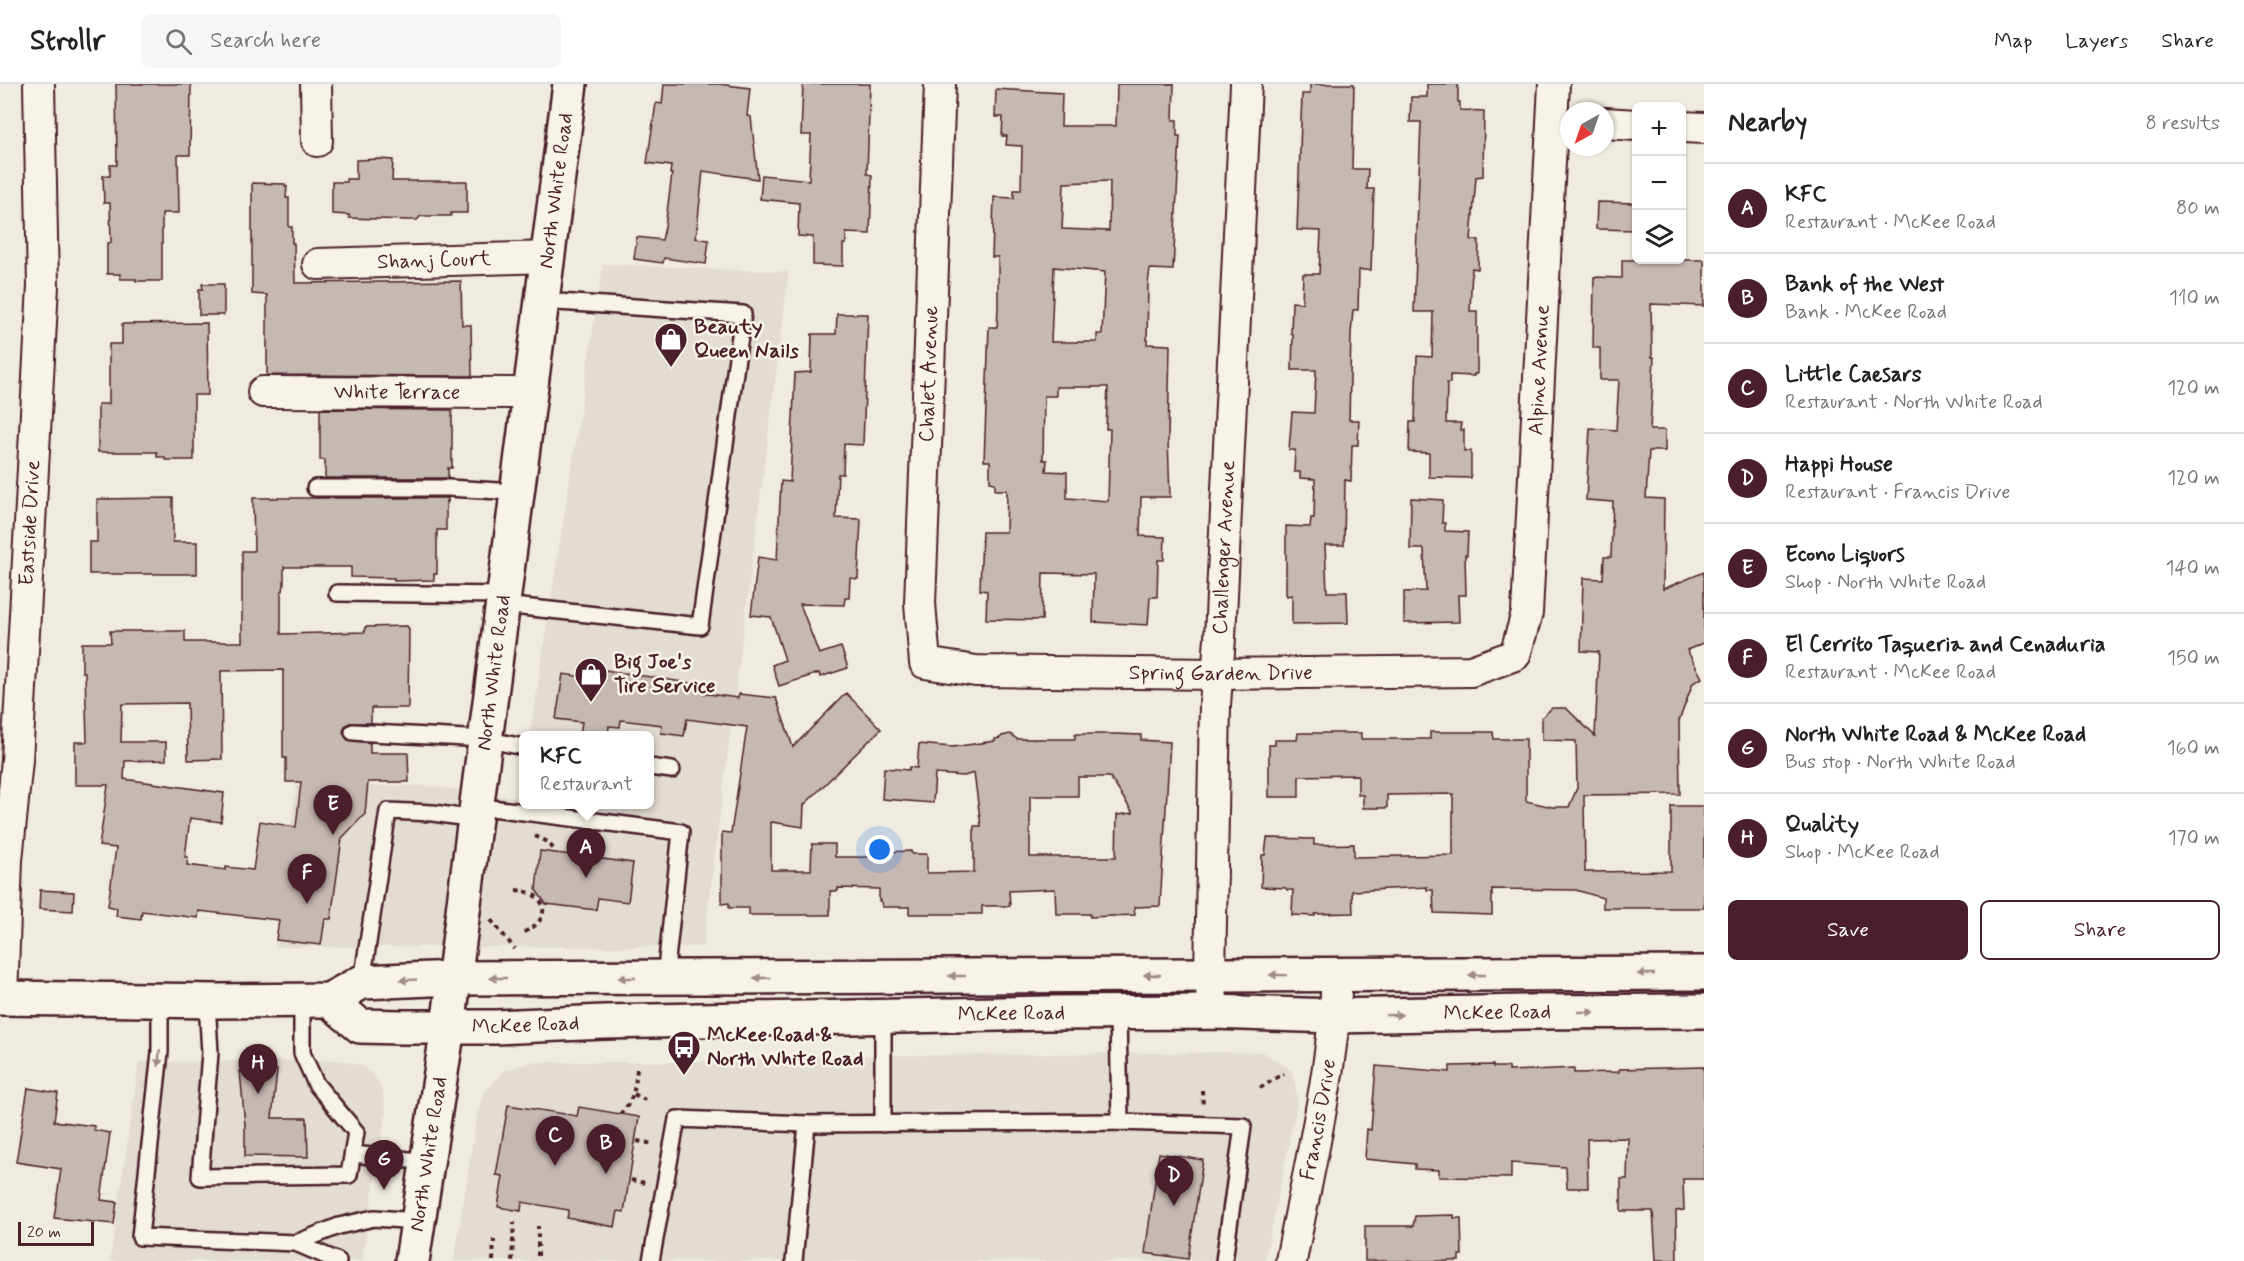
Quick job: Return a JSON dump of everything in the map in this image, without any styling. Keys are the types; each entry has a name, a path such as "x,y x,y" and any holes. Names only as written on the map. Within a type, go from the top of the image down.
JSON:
{"main road":[{"name":"North White Road","path":"412,1261 448,1027 570,84"},
{"name":"McKee Road","path":"1,998 207,1001 316,999 362,982 454,978 1704,973"},
{"name":"McKee Road","path":"316,999 360,1026 496,1028 604,1022 883,1016 1213,1012 1335,1016 1704,1011"}],"street":[{"name":"Eastside Drive","path":"1,998 7,860 17,760 42,286 39,84"},
{"path":"316,84 317,141"},
{"name":"Chalet Avenue","path":"925,663 920,603 940,84"},
{"name":"Challenger Avenue","path":"1213,1012 1210,975 1215,705 1246,84"},
{"name":"Alpine Avenue","path":"1554,84 1560,116"},
{"path":"1614,124 1632,125"},
{"path":"1686,127 1704,128"},
{"name":"Alpine Avenue","path":"1515,655 1527,613 1560,135"},
{"name":"Shanj Court","path":"318,264 548,257"},
{"name":"White Terrace","path":"262,392 530,393"},
{"name":"Spring Garden Drive","path":"925,663 976,671 1217,674 1471,671 1515,655"},
{"name":"Francis Drive","path":"1291,1261 1335,1016 1337,976"}],"lane":[{"path":"337,592 503,600 700,626 743,315 542,301"},
{"path":"315,488 448,488 517,492"},
{"path":"353,732 485,739 519,746"},
{"path":"654,768 672,770"},
{"path":"362,982 388,811 476,812 681,832 665,978"},
{"path":"160,999 160,1052 140,1237 296,1243 338,1261"},
{"path":"207,1001 210,1053 200,1177 349,1175 356,1132 316,1084 302,1053 316,999"},
{"path":"1118,1013 1120,1122"},
{"path":"883,1016 883,1124"},
{"path":"651,1261 677,1119 807,1124 1120,1122 1243,1126 1224,1261"},
{"path":"794,1261 807,1124"},
{"path":"353,1154 428,1162"},
{"path":"296,1243 339,1226 374,1218 418,1221"}],"path":[{"path":"528,834 541,838 555,851"},
{"path":"466,889 542,978"},
{"path":"516,890 533,894 544,908 544,914 537,925 524,932"},
{"path":"620,1114 629,1106 634,1094 637,1069"},
{"path":"1260,1088 1284,1072"},
{"path":"1202,1090 1205,1109"},
{"path":"634,1094 645,1100"},
{"path":"631,1180 651,1184"},
{"path":"512,1261 514,1222"},
{"path":"538,1226 538,1256"},
{"path":"493,1261 494,1239"}],"shaded area":[{"path":"603,264 789,272 703,947 275,947 296,786 431,786 519,798 519,809 654,809 654,731 531,731"},
{"path":"1262,1052 1292,1070 1298,1098 1265,1261 454,1261 477,1114 484,1093 505,1070 532,1062 682,1062 819,1056"},
{"path":"340,1060 360,1065 375,1076 382,1089 386,1112 362,1261 110,1261 139,1062"}],"building":[{"path":"116,84 191,84 190,155 178,155 179,213 162,213 162,281 120,279 120,274 107,274 107,243 111,243 110,203 104,203 103,176 110,176 110,165 117,165"},
{"path":"664,84 719,84 750,88 747,116 751,117 758,179 703,171 696,238 709,240 706,264 664,258 663,263 634,259 637,237 662,240 665,227 671,166 647,163 656,103 662,104"},
{"path":"803,84 870,84 867,174 872,175 870,234 846,233 846,244 843,244 843,266 813,265 813,237 798,236 799,203 760,199 762,175 809,180 811,135 801,135"},
{"path":"1117,84 1174,84 1173,120 1177,120 1177,136 1180,136 1173,270 1150,269 1148,284 1147,344 1170,345 1168,439 1170,497 1141,497 1140,536 1165,537 1164,560 1158,560 1157,597 1150,597 1148,625 1093,622 1094,574 1043,573 1042,620 986,619 987,591 980,590 982,532 1006,532 1007,490 995,490 995,483 990,482 990,461 984,461 989,327 997,327 998,307 998,257 992,257 994,197 1014,198 1014,190 1021,190 1022,146 1006,145 1007,136 1002,136 1003,117 995,117 996,89 1062,93 1061,126 1116,126","holes":["1110,181 1109,231 1062,229 1064,183","1054,267 1105,272 1102,334 1097,334 1097,342 1051,342","1056,387 1108,387 1106,429 1110,429 1108,501 1067,498 1067,472 1046,471 1047,460 1043,460 1044,396 1056,396"]},
{"path":"1310,84 1354,84 1352,169 1368,169 1367,189 1374,189 1371,270 1359,270 1358,310 1353,310 1351,334 1349,420 1359,420 1358,445 1352,445 1351,481 1345,480 1344,545 1325,545 1327,592 1347,592 1348,623 1292,624 1292,595 1286,596 1286,526 1310,527 1311,518 1314,518 1315,479 1300,478 1300,472 1294,472 1295,450 1289,450 1292,412 1314,413 1316,370 1292,370 1293,334 1291,334 1292,302 1302,303 1303,274 1319,274 1321,231 1297,230 1302,94 1310,94"},
{"path":"1427,84 1458,84 1460,110 1484,111 1483,176 1476,177 1471,240 1479,240 1478,269 1472,268 1470,311 1477,311 1477,374 1474,376 1450,375 1450,383 1447,383 1446,423 1461,423 1460,430 1464,430 1464,451 1471,451 1471,478 1429,477 1429,453 1409,452 1410,422 1415,422 1417,356 1432,357 1433,312 1414,312 1421,122 1410,122 1411,97 1427,97"},
{"path":"356,160 393,160 392,181 467,181 467,213 451,213 451,216 421,216 417,220 349,218 349,215 332,214 332,182 347,182 346,179 356,179"},
{"path":"252,183 285,184 287,186 289,227 292,227 292,243 294,243 295,283 461,281 462,325 471,325 472,376 267,375 267,295 252,294"},
{"path":"1597,202 1632,203 1632,230 1596,229"},
{"path":"1622,260 1632,260 1632,264 1686,264 1686,260 1704,260 1704,306 1651,304 1652,357 1654,357 1650,430 1665,430 1665,451 1649,451 1646,498 1664,499 1663,589 1704,572 1704,643 1687,650 1702,678 1693,683 1679,721 1680,794 1584,795 1585,872 1671,871 1671,806 1704,806 1704,908 1603,908 1603,898 1576,890 1492,889 1492,915 1434,913 1433,890 1427,890 1427,887 1352,891 1353,913 1292,915 1293,890 1261,887 1262,855 1265,855 1267,838 1314,839 1314,845 1354,844 1354,857 1453,855 1453,794 1387,795 1387,808 1363,808 1363,795 1358,795 1358,775 1299,776 1299,797 1269,797 1269,745 1275,745 1275,740 1297,740 1298,733 1361,733 1361,739 1430,739 1430,732 1493,732 1494,739 1526,739 1526,801 1552,807 1569,807 1577,788 1576,741 1542,740 1542,717 1552,708 1566,708 1595,736 1599,652 1581,651 1583,578 1603,579 1604,557 1611,557 1613,502 1586,500 1590,428 1616,430 1619,380 1600,380 1600,348 1593,348 1594,277 1622,278"},
{"path":"202,284 224,284 224,315 199,315 199,289 203,289"},
{"path":"837,314 868,314 863,445 844,444 843,474 838,474 836,518 861,519 858,579 850,578 849,598 845,598 844,605 800,604 819,654 841,647 848,668 820,677 819,673 779,686 772,665 785,660 771,617 751,615 758,557 777,560 781,481 790,482 795,373 811,372 812,334 836,334"},
{"path":"207,323 208,395 194,395 194,460 165,460 165,457 157,457 157,452 98,452 98,404 109,404 109,344 122,344 122,324"},
{"path":"320,409 452,410 452,468 448,468 448,478 325,478 325,460 320,460"},
{"path":"173,498 173,542 197,542 197,574 89,574 89,542 97,542 97,499"},
{"path":"253,498 448,498 448,502 446,501 446,530 437,530 437,574 434,574 434,580 394,581 394,578 351,577 351,567 284,567 284,584 283,591 281,591 281,634 365,632 365,627 407,626 409,629 408,708 371,708 371,723 349,723 343,732 348,740 370,743 370,753 408,753 409,782 368,782 365,814 342,838 331,919 325,919 321,945 276,940 279,920 199,911 198,918 142,911 141,919 116,916 117,908 108,906 116,848 99,846 108,785 75,785 75,742 87,742 82,643 111,643 110,631 185,631 185,642 242,642 242,551 254,551","holes":["283,670 283,758 286,758 286,782 301,782 296,827 260,821 253,870 226,867 226,870 187,865 188,857 185,857 190,818 221,822 224,793 124,779 125,761 166,760 166,742 121,742 122,704 187,703 188,760 222,759 221,671"]},
{"path":"1411,498 1443,500 1442,523 1445,523 1445,531 1468,532 1467,555 1465,555 1466,595 1458,595 1459,622 1404,623 1404,592 1426,591 1424,549 1410,549"},
{"path":"605,670 690,683 689,686 701,688 701,693 738,698 739,694 776,698 793,747 846,693 881,729 804,805 803,827 771,822 771,870 811,870 812,844 835,844 835,857 881,857 881,852 911,851 912,854 927,854 927,873 974,872 974,826 981,826 974,773 964,776 935,774 933,803 882,799 884,768 909,770 909,767 917,768 919,744 952,747 995,741 995,739 1010,734 1017,739 1075,739 1075,734 1141,735 1141,740 1170,742 1160,906 1134,907 1135,915 1090,917 1090,914 1056,914 1055,889 1009,891 1010,906 982,906 982,914 909,914 909,907 882,907 879,901 879,889 838,888 838,891 830,891 830,915 749,915 749,908 729,908 729,903 722,904 722,832 731,833 747,727 687,719 684,736 661,733 662,725 621,720 620,727 609,726 608,731 581,731 582,722 556,719 563,674 604,680","holes":["1078,777 1110,777 1133,813 1117,815 1116,857 1030,857 1030,796 1078,796"]},
{"path":"540,851 633,863 628,902 598,898 596,910 546,904 536,890"},
{"path":"40,890 74,892 73,911 39,909"},
{"path":"1493,1065 1493,1067 1509,1067 1509,1071 1574,1068 1574,1073 1619,1072 1619,1069 1704,1067 1704,1179 1683,1179 1684,1210 1676,1211 1677,1260 1656,1260 1653,1211 1621,1211 1621,1179 1627,1179 1628,1138 1587,1139 1588,1188 1567,1188 1566,1167 1511,1163 1511,1178 1439,1177 1439,1170 1415,1169 1415,1164 1365,1159 1367,1129 1371,1130 1376,1066 1450,1072 1450,1066"},
{"path":"277,1070 272,1118 307,1118 308,1157 245,1156 245,1125 240,1071"},
{"path":"28,1088 58,1093 54,1121 94,1126 94,1130 110,1133 101,1200 117,1202 114,1224 54,1218 61,1169 16,1162"},
{"path":"508,1105 577,1116 579,1107 639,1117 624,1212 618,1211 615,1227 567,1218 569,1210 522,1202 521,1211 498,1207 503,1176 496,1175"},
{"path":"1159,1153 1203,1160 1188,1259 1145,1253"},
{"path":"1454,1215 1454,1218 1461,1218 1462,1255 1459,1255 1459,1261 1365,1261 1365,1226 1413,1226 1415,1216"}],"place":[{"name":"Beauty Queen Nails","path":"671,368"},
{"name":"Big Joe's Tire Service","path":"591,703"},
{"name":"Econo Liquors","path":"333,835"},
{"name":"KFC","path":"586,878"},
{"name":"El Cerrito Taqueria and Cenaduria","path":"307,904"},
{"name":"McKee Road & North White Road","path":"684,1076"},
{"name":"Quality","path":"258,1094"},
{"name":"Little Caesars","path":"555,1166"},
{"name":"Bank of the West","path":"606,1174"},
{"name":"North White Road & McKee Road","path":"384,1190"},
{"name":"Happi House","path":"1174,1206"}]}
